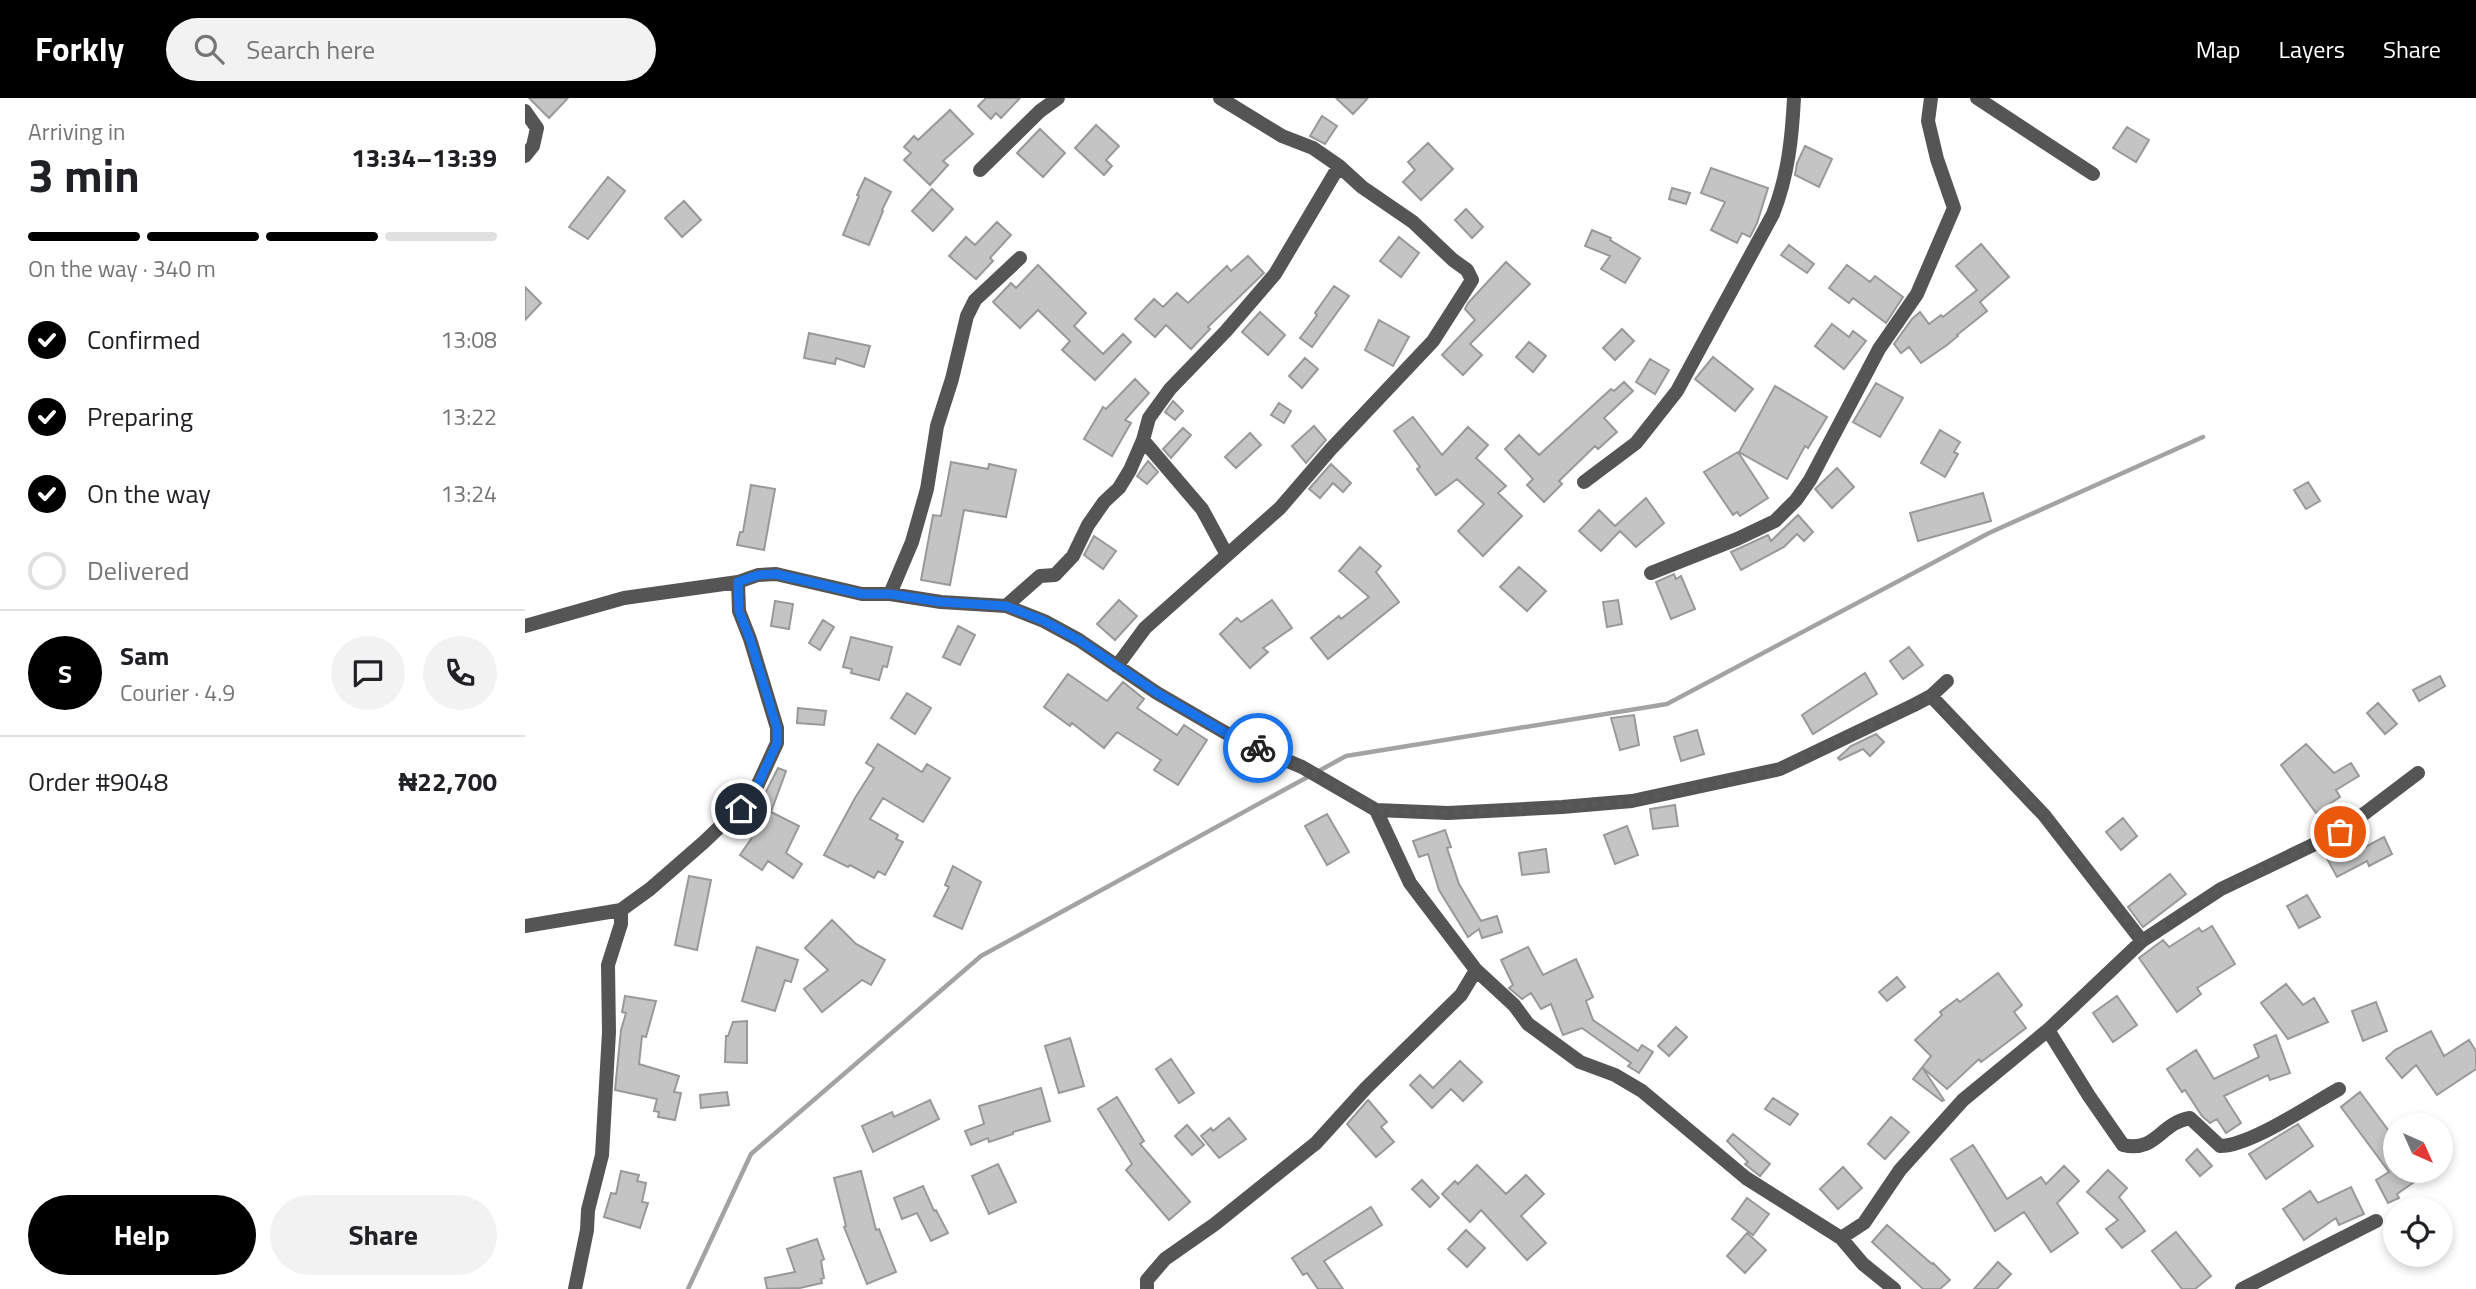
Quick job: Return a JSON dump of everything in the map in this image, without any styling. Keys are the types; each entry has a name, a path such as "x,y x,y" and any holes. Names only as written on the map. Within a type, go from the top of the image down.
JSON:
{"street":[{"path":"980,170 1040,111 1058,98"},
{"path":"1117,666 1145,628 1280,508 1330,450 1433,341 1472,280 1467,270 1413,222 1362,187 1339,166 1313,148 1282,136 1220,98"},
{"path":"1584,482 1636,443 1684,379 1779,201 1790,151 1794,98"},
{"path":"1651,573 1775,521 1796,500 1810,480 1879,349 1917,294 1954,208 1937,159 1928,121 1931,98"},
{"path":"1977,98 2092,174"},
{"path":"525,111 537,128 533,146 525,156"},
{"path":"1006,606 1040,576 1055,575 1073,556 1088,525 1104,502 1119,488 1130,470 1149,418 1170,389 1226,331 1275,274 1339,166"},
{"path":"890,594 908,553 927,488 937,426 952,379 967,316 975,300 1020,258"},
{"path":"1143,440 1202,509 1227,555"},
{"path":"525,626 624,598 776,574 862,594 890,594 941,602 1006,606 1044,621 1079,640 1199,718 1238,740 1302,767 1376,810 1448,813 1632,801 1780,769 1931,695 1947,681"},
{"path":"525,926 621,910 650,890 741,809 753,795 777,743 774,715 739,611 738,582"},
{"path":"1931,695 2044,815 2142,940"},
{"path":"1841,1238 1864,1223 1900,1170 1963,1100 2048,1030 2142,940 2221,889 2340,832 2418,774"},
{"path":"1376,810 1410,884 1476,970 1514,1005 1528,1024 1546,1040 1580,1062 1615,1075 1642,1091 1746,1178 1841,1238 1863,1264 1894,1289"},
{"path":"575,1289 587,1230 588,1210 602,1155 609,1031 608,965 621,924 621,910"},
{"path":"1147,1289 1147,1280 1165,1259 1215,1224 1316,1143 1366,1088 1461,995 1476,970"},
{"path":"2048,1030 2089,1097 2123,1144 2137,1148 2152,1141 2175,1121 2190,1118 2220,1146 2232,1146 2339,1088"},
{"path":"2242,1289 2376,1221"}],"building":[{"path":"529,98 568,98 549,118"},
{"path":"986,98 1020,98 1001,118 996,113 991,119 978,106"},
{"path":"1336,98 1368,98 1353,114"},
{"path":"950,110 973,134 943,161 948,165 930,185 904,160 911,153 904,147 914,136 918,140"},
{"path":"1322,116 1337,126 1325,144 1310,136"},
{"path":"1096,125 1119,146 1106,160 1112,166 1104,175 1075,148"},
{"path":"2127,127 2149,140 2136,162 2113,148"},
{"path":"1040,129 1065,153 1043,177 1017,153"},
{"path":"1428,143 1453,169 1421,200 1403,182 1415,170 1408,162"},
{"path":"1805,146 1832,159 1819,187 1795,175"},
{"path":"1711,168 1768,188 1750,237 1742,233 1737,243 1711,230 1725,202 1701,193"},
{"path":"608,177 625,191 588,239 569,227"},
{"path":"865,178 891,192 869,245 843,235"},
{"path":"1672,188 1690,193 1686,204 1669,199"},
{"path":"932,189 953,209 933,231 912,211"},
{"path":"684,201 701,220 682,237 665,218"},
{"path":"1466,209 1483,227 1472,238 1455,220"},
{"path":"997,222 1011,235 990,258 993,261 976,279 949,256 966,237 975,245"},
{"path":"1592,230 1611,238 1610,240 1640,258 1625,283 1601,269 1610,256 1585,246"},
{"path":"1399,237 1419,253 1401,277 1380,261"},
{"path":"1981,244 2009,277 1980,302 1987,311 1921,363 1909,347 1901,353 1894,344 1920,312 1929,324 1941,315 1943,317 1977,290 1956,266"},
{"path":"1789,245 1814,264 1807,273 1781,255"},
{"path":"1248,256 1264,273 1208,327 1210,329 1191,349 1166,325 1155,337 1135,319 1154,299 1163,307 1177,293 1188,303 1227,266 1231,271"},
{"path":"1506,262 1530,284 1470,344 1482,355 1463,375 1442,355 1475,320 1465,309 1468,303"},
{"path":"1038,265 1086,313 1074,326 1103,354 1123,334 1131,342 1095,380 1062,350 1070,341 1038,310 1020,328 993,302 1011,283 1016,288"},
{"path":"1847,265 1870,282 1875,276 1903,297 1886,323 1853,298 1849,303 1829,288"},
{"path":"1334,286 1349,296 1312,347 1300,338"},
{"path":"525,287 541,303 525,320"},
{"path":"1260,312 1285,335 1268,355 1242,332"},
{"path":"1379,320 1409,337 1393,366 1365,350"},
{"path":"1832,324 1849,337 1853,331 1866,341 1844,369 1815,346"},
{"path":"1622,329 1634,341 1615,360 1603,348"},
{"path":"809,333 870,346 864,367 836,358 835,364 804,358"},
{"path":"1529,342 1546,356 1533,372 1516,357"},
{"path":"1713,357 1753,389 1735,411 1695,379"},
{"path":"1305,358 1318,369 1302,388 1289,376"},
{"path":"1650,359 1669,370 1655,394 1636,382"},
{"path":"1135,379 1149,393 1125,420 1131,423 1112,456 1084,439 1103,407 1106,409"},
{"path":"1624,382 1633,391 1604,418 1617,432 1598,449 1595,446 1559,481 1562,484 1544,502 1527,485 1533,479 1505,449 1519,435 1539,455 1611,389 1614,391"},
{"path":"1876,383 1903,398 1880,437 1853,422"},
{"path":"1775,386 1827,417 1808,448 1805,446 1787,479 1739,452"},
{"path":"1173,401 1183,411 1175,420 1165,412"},
{"path":"1279,403 1291,411 1284,423 1271,415"},
{"path":"1413,417 1442,455 1468,427 1488,445 1476,458 1506,486 1498,493 1522,516 1483,556 1458,531 1484,504 1457,479 1436,495 1394,431"},
{"path":"1314,426 1326,440 1306,463 1292,446"},
{"path":"1183,428 1191,435 1171,458 1163,449"},
{"path":"1940,430 1960,442 1954,452 1958,454 1945,477 1921,463"},
{"path":"1250,433 1261,445 1236,468 1225,457"},
{"path":"1738,452 1768,498 1740,516 1737,512 1733,515 1704,472"},
{"path":"1148,461 1158,472 1147,484 1137,476"},
{"path":"951,462 988,469 989,464 1016,470 1006,517 964,510 950,585 921,580 933,515 941,516"},
{"path":"1331,464 1351,483 1343,492 1333,483 1320,498 1309,489"},
{"path":"1837,468 1854,487 1832,508 1815,489"},
{"path":"2308,482 2320,501 2306,509 2294,490"},
{"path":"751,485 775,489 764,550 737,545 740,532 743,532"},
{"path":"1983,493 1991,521 1918,541 1910,513"},
{"path":"1646,498 1664,523 1636,547 1620,531 1601,551 1579,531 1599,510 1615,526"},
{"path":"1798,515 1813,532 1804,541 1797,534 1784,547 1741,570 1731,552 1768,535 1771,541"},
{"path":"1094,536 1116,551 1103,569 1084,555"},
{"path":"1360,547 1381,566 1376,572 1399,602 1328,659 1311,638 1369,597 1339,571"},
{"path":"1519,567 1546,591 1527,611 1500,587"},
{"path":"1674,574 1676,579 1681,576 1695,609 1671,619 1656,582"},
{"path":"1119,600 1137,616 1115,640 1097,624"},
{"path":"1272,600 1292,628 1263,648 1268,652 1250,668 1220,634 1237,618 1241,622"},
{"path":"1618,600 1622,624 1607,627 1603,602"},
{"path":"775,601 793,604 789,629 771,626"},
{"path":"823,620 834,627 820,650 809,643"},
{"path":"958,626 975,635 960,665 943,657"},
{"path":"851,637 892,647 887,667 883,666 879,680 851,673 852,669 843,667"},
{"path":"1909,647 1923,665 1903,679 1890,661"},
{"path":"1865,673 1877,694 1813,734 1802,715"},
{"path":"1068,674 1107,701 1123,682 1144,699 1137,708 1177,735 1184,725 1207,740 1178,785 1154,770 1161,760 1117,732 1104,748 1072,723 1070,726 1044,707"},
{"path":"2440,676 2445,686 2419,701 2413,690"},
{"path":"907,693 931,708 915,734 891,718"},
{"path":"2378,703 2397,724 2385,734 2367,713"},
{"path":"798,708 826,711 824,725 797,723"},
{"path":"1634,715 1639,745 1620,750 1611,718"},
{"path":"1697,730 1704,754 1681,761 1674,737"},
{"path":"1876,734 1884,742 1870,756 1863,749 1840,760 1838,758 1851,746"},
{"path":"878,744 922,772 927,764 950,778 923,822 883,798 870,819 898,835 896,839 903,842 885,875 878,871 874,878 824,855 874,768 866,763"},
{"path":"2306,744 2334,773 2351,763 2359,776 2336,790 2340,797 2316,813 2281,765"},
{"path":"778,768 786,771 771,812 799,826 786,853 802,864 793,878 768,861 762,870 740,855 760,826 751,821"},
{"path":"1675,805 1678,826 1653,829 1650,809"},
{"path":"1327,814 1349,852 1327,865 1305,826"},
{"path":"2123,818 2137,836 2121,850 2106,832"},
{"path":"1627,826 1638,855 1615,864 1604,835"},
{"path":"1445,830 1451,847 1447,848 1459,884 1481,921 1497,916 1502,932 1482,938 1479,929 1468,937 1439,890 1428,854 1419,857 1413,841"},
{"path":"2384,837 2392,854 2369,866 2367,861 2337,877 2324,853 2351,838 2358,851"},
{"path":"1546,849 1549,872 1522,875 1519,853"},
{"path":"953,866 981,882 962,929 934,916 949,887 945,885"},
{"path":"2170,874 2186,894 2143,927 2128,907"},
{"path":"689,876 711,880 697,950 675,945"},
{"path":"2307,895 2320,917 2299,928 2287,906"},
{"path":"832,920 856,944 885,960 871,985 862,980 822,1012 804,989 828,970 805,948"},
{"path":"2212,926 2235,964 2197,988 2201,994 2177,1012 2139,958 2163,940 2169,947 2199,928 2202,932"},
{"path":"757,947 798,960 791,982 785,980 775,1011 742,1001"},
{"path":"1528,947 1543,975 1576,959 1593,997 1586,1001 1593,1020 1638,1051 1642,1045 1653,1052 1639,1073 1628,1066 1631,1063 1582,1028 1563,1035 1551,1004 1541,1009 1531,993 1522,999 1509,988 1513,985 1501,960"},
{"path":"1998,973 2022,1005 2014,1012 2026,1028 1981,1062 1979,1059 1947,1089 1922,1067 1931,1056 1915,1040 1942,1015 1940,1012 1957,999 1960,1002"},
{"path":"1897,977 1905,987 1887,1001 1879,992"},
{"path":"2286,984 2303,1005 2314,998 2328,1022 2288,1039 2261,1003"},
{"path":"625,996 656,1001 646,1037 642,1036 639,1064 679,1076 674,1092 681,1093 675,1120 658,1117 659,1112 654,1111 657,1099 615,1090 621,1030 626,1013 622,1012"},
{"path":"2117,996 2137,1025 2113,1042 2093,1013"},
{"path":"2376,1002 2387,1031 2363,1041 2352,1011"},
{"path":"747,1021 747,1063 725,1062 726,1036 733,1022"},
{"path":"1676,1027 1687,1037 1669,1056 1658,1046"},
{"path":"2431,1031 2444,1056 2469,1040 2476,1051 2476,1069 2437,1095 2416,1065 2402,1078 2386,1058 2395,1050"},
{"path":"2276,1035 2290,1073 2270,1080 2268,1075 2224,1096 2241,1123 2226,1133 2217,1119 2210,1123 2202,1116 2167,1069 2196,1050 2214,1079 2259,1057 2254,1045"},
{"path":"1070,1038 1084,1086 1059,1093 1045,1046"},
{"path":"1171,1059 1194,1093 1179,1103 1156,1069"},
{"path":"1460,1061 1482,1082 1463,1101 1451,1089 1432,1108 1410,1085 1420,1075 1433,1088"},
{"path":"1922,1067 1944,1100 1913,1079"},
{"path":"1041,1088 1050,1121 989,1142 988,1138 971,1145 965,1131 984,1124 979,1106"},
{"path":"727,1092 729,1105 701,1108 700,1095"},
{"path":"2360,1092 2383,1123 2383,1164 2341,1107"},
{"path":"1117,1097 1144,1141 1140,1144 1190,1202 1169,1220 1126,1170 1132,1164 1098,1109"},
{"path":"1773,1098 1798,1114 1790,1125 1765,1109"},
{"path":"930,1100 939,1119 873,1152 862,1126 892,1112 894,1117"},
{"path":"1368,1100 1387,1122 1381,1127 1394,1142 1376,1157 1347,1124"},
{"path":"1891,1117 1909,1132 1885,1159 1868,1144"},
{"path":"1229,1118 1246,1139 1219,1158 1201,1136 1211,1128 1213,1131"},
{"path":"2298,1124 2313,1146 2266,1179 2249,1154"},
{"path":"1187,1125 1204,1145 1192,1155 1175,1136"},
{"path":"1733,1134 1770,1164 1760,1176 1745,1164 1748,1162 1727,1141"},
{"path":"1973,1145 2007,1199 2041,1177 2046,1184 2064,1166 2079,1181 2057,1203 2078,1233 2051,1252 2024,1212 1995,1231 1951,1159"},
{"path":"2197,1149 2212,1166 2200,1176 2186,1160"},
{"path":"998,1164 1016,1202 989,1214 972,1176"},
{"path":"1477,1165 1506,1194 1526,1175 1544,1194 1521,1216 1546,1243 1527,1260 1481,1210 1470,1222 1442,1194 1455,1181 1458,1184"},
{"path":"1843,1167 1862,1188 1838,1209 1820,1189"},
{"path":"2108,1170 2127,1188 2119,1197 2145,1231 2122,1248 2106,1229 2118,1220 2087,1192"},
{"path":"621,1171 639,1175 637,1181 646,1183 642,1202 648,1203 640,1228 604,1217 611,1193 616,1194"},
{"path":"861,1171 876,1230 879,1229 896,1272 867,1284 844,1227 846,1226 834,1178"},
{"path":"2383,1176 2383,1183 2413,1183 2397,1194 2398,1197 2385,1197 2376,1180"},
{"path":"1422,1180 1439,1198 1430,1207 1412,1189"},
{"path":"923,1186 948,1233 931,1241 917,1213 902,1219 894,1198"},
{"path":"2351,1187 2364,1214 2339,1225 2336,1218 2304,1240 2283,1209 2310,1191 2318,1203"},
{"path":"1747,1198 1769,1214 1753,1235 1732,1219"},
{"path":"1371,1207 1382,1225 1324,1261 1343,1289 1318,1289 1307,1273 1303,1275 1292,1258"},
{"path":"1887,1225 1950,1280 1940,1289 1923,1289 1872,1242"},
{"path":"1466,1230 1485,1248 1467,1267 1448,1249"},
{"path":"2176,1232 2211,1276 2195,1289 2182,1289 2152,1251"},
{"path":"1747,1233 1766,1250 1745,1273 1727,1256"},
{"path":"817,1239 824,1259 821,1261 824,1278 821,1279 822,1283 800,1288 767,1289 765,1278 795,1272 787,1249"},
{"path":"1998,1262 2011,1274 1997,1289 1974,1289"}],"waterway":[{"path":"688,1289 751,1154 981,956 1346,756 1667,704 1989,533 2203,437"}],"way so far":[{"path":"1258,748 1302,767 1376,810 1448,813 1562,807 1632,801 1780,769 1931,695 2044,815 2142,940 2221,889 2340,832"}],"route":[{"path":"741,809 753,795 777,743 774,715 739,611 738,582 758,575 776,574 862,594 890,594 941,602 1006,606 1044,621 1079,640 1157,693 1238,740 1258,748"}]}
